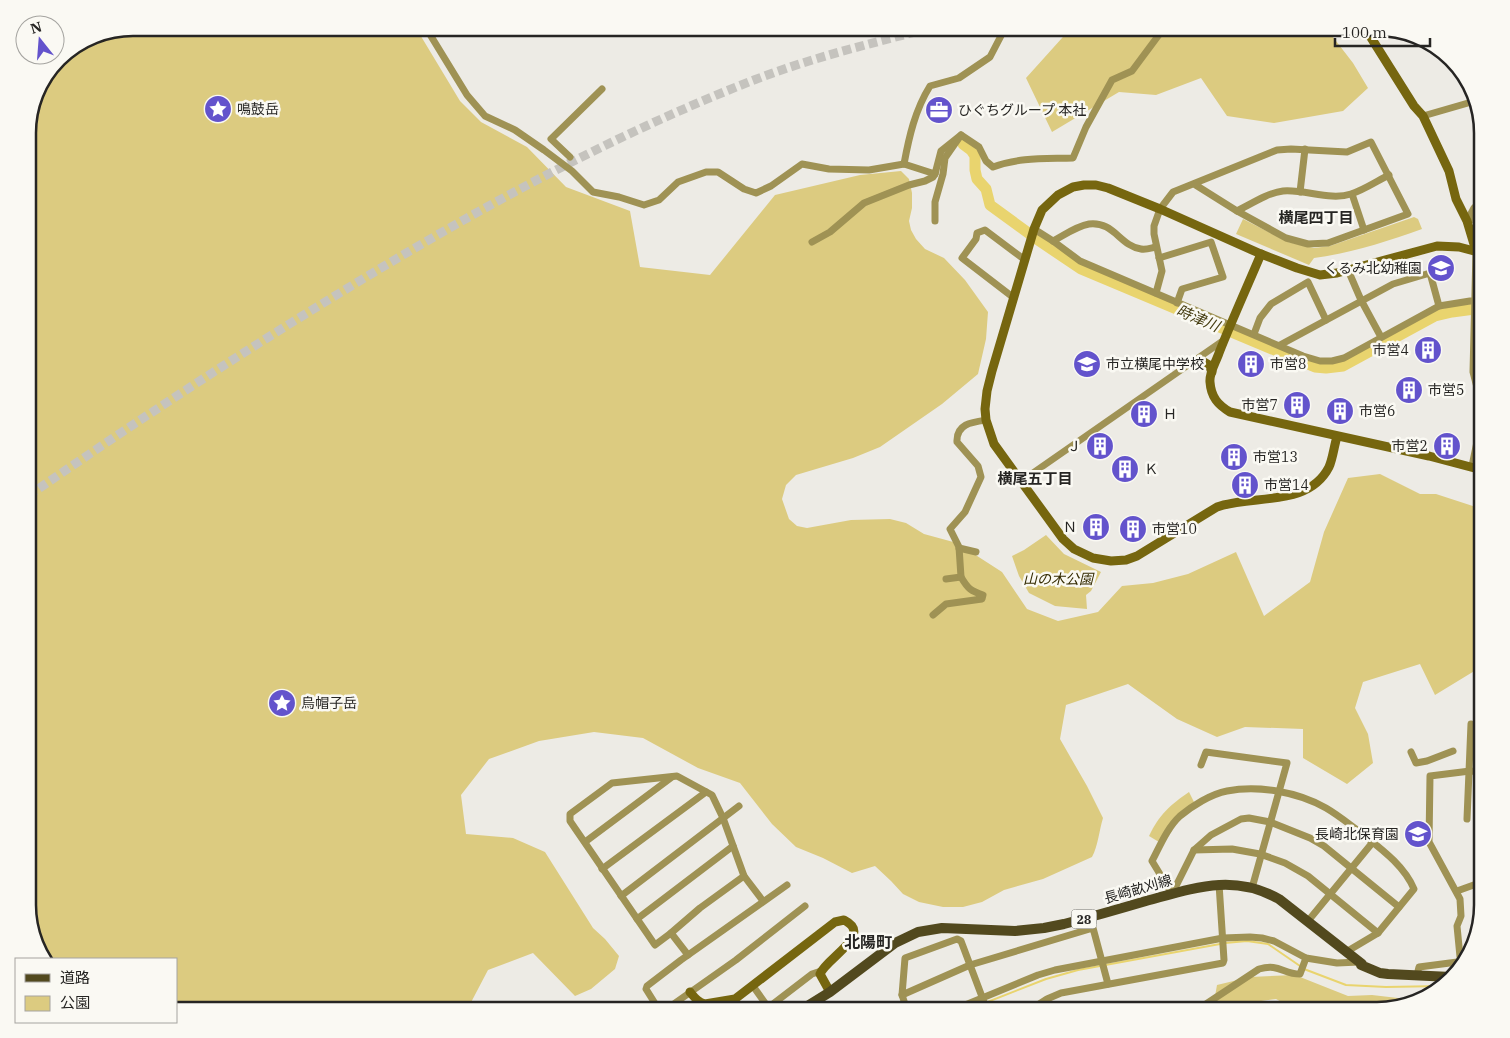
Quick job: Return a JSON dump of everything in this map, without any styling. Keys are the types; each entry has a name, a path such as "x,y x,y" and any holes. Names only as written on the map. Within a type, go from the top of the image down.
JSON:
{"main road":[{"name":"長崎畝刈線","path":"814,1002 896,942 918,932 942,928 1015,931 1044,928 1193,888 1218,884 1236,884 1268,893 1280,899 1362,966 1380,973 1442,977"},
{"name":"長崎畝刈線","path":"1360,963 1389,970 1446,973"}],"street":[{"path":"431,36 467,95 485,116 515,130 544,150 572,171 593,192 619,196 644,206 659,200 678,182 706,172 718,172 744,189 756,193 771,186 802,164 829,169 870,170 904,164 935,174"},
{"path":"904,164 909,138 922,99 930,86 959,78 990,57 1001,36"},
{"path":"961,135 979,147 986,161 993,167 1003,163 1032,159 1073,158 1086,127 1112,80 1132,71 1158,36"},
{"path":"1370,36 1409,98 1423,116 1449,171 1456,199 1474,239"},
{"path":"570,156 551,139 602,90"},
{"path":"1423,116 1469,103"},
{"path":"812,242 830,232 864,203 909,184 925,181 933,177 941,151 961,135"},
{"path":"935,221 935,202 943,174 945,158 961,135"},
{"path":"1156,293 1162,271 1156,247 1154,226 1160,209 1173,192 1277,150 1305,149 1347,152 1371,142 1408,214 1328,243 1308,244 1286,238 1237,211 1194,184"},
{"path":"1300,192 1305,149"},
{"path":"1237,211 1266,196 1282,191 1340,196 1352,194 1389,175"},
{"path":"1337,437 1328,467 1311,487 1292,495 1227,503 1217,507 1137,556 1126,560 1111,561 1093,558 1074,549 1063,539 994,444 986,420 987,391 1030,242 1042,210 1058,195 1073,187 1084,185 1108,188 1261,254 1320,275 1348,270 1436,246 1459,247 1474,251"},
{"path":"1352,194 1364,230"},
{"path":"1467,221 1474,208"},
{"path":"1467,221 1474,219"},
{"path":"1053,241 1079,227 1088,224 1099,224 1108,227 1131,246 1141,249 1156,247"},
{"path":"1034,229 1080,260 1177,303 1231,324 1303,356 1320,361 1344,358 1439,306 1474,301"},
{"path":"1014,298 962,258 976,239 977,233 985,230 1025,260"},
{"path":"1159,258 1211,242 1223,277 1182,289 1177,303"},
{"path":"1261,254 1209,380 1215,402 1230,412 1472,466 1474,456"},
{"path":"1348,270 1361,300 1381,337"},
{"path":"1280,345 1393,284 1430,273 1439,306"},
{"path":"1254,334 1260,318 1271,304 1308,282 1326,320"},
{"path":"1020,482 1224,340"},
{"path":"1194,362 1202,361 1209,365 1212,372"},
{"path":"933,615 946,604 982,599 983,596 968,588 961,577 959,548 950,529 965,512 981,477 978,466 957,442 958,433 966,424 986,420"},
{"path":"959,548 976,552"},
{"path":"946,579 961,577"},
{"path":"1467,819 1471,724"},
{"path":"1411,752 1416,763 1427,762 1453,751"},
{"path":"1201,765 1206,752 1288,763 1260,854 1252,888"},
{"path":"1427,762 1430,776 1429,842 1457,891 1461,906 1461,916 1457,926 1461,953"},
{"path":"1430,776 1474,771"},
{"path":"585,842 672,776"},
{"path":"744,876 700,908 655,945 570,821 570,814 612,783 677,776 712,795 723,818 744,876 762,901"},
{"path":"1172,894 1152,861 1164,838 1180,817 1194,806 1225,791 1259,789 1300,796 1325,807 1386,852 1401,868 1414,889 1378,933 1346,952"},
{"path":"602,869 706,792"},
{"path":"621,896 739,806"},
{"path":"1172,894 1194,850 1211,835 1241,819 1249,818 1270,822 1310,838 1324,846 1399,908"},
{"path":"1308,921 1373,842"},
{"path":"637,919 733,846"},
{"path":"1194,850 1232,850 1260,854 1285,863 1308,876 1378,933"},
{"path":"654,1002 646,989 647,986 787,884"},
{"path":"1042,1002 1061,993 1223,963 1224,948 1218,884"},
{"path":"1457,891 1474,885"},
{"path":"676,1002 736,960 806,906"},
{"path":"717,1002 735,999 835,922 844,920 852,925 854,930 850,942 821,971 812,974 778,1002"},
{"path":"902,995 970,965 1093,928 1108,984"},
{"path":"671,933 688,955"},
{"path":"975,1002 1046,972 1223,938 1250,937 1274,941 1304,964 1360,963"},
{"path":"904,1002 902,995 904,958 957,939 961,941 984,1002"},
{"path":"1209,1002 1259,969 1268,966 1300,974 1304,964"},
{"path":"1418,971 1419,968 1453,965"},
{"path":"821,971 830,992"},
{"path":"753,986 765,1002"},
{"path":"690,992 700,1002"}],"green space":[{"path":"126,36 421,36 460,101 481,122 527,147 566,187 630,211 640,267 710,275 775,195 860,175 901,171 909,179 912,193 912,208 909,221 916,239 925,249 944,258 965,280 988,312 986,339 978,374 942,404 880,447 853,458 796,475 786,485 782,499 789,519 797,526 807,528 851,520 890,519 906,523 924,534 957,543 1002,572 1027,609 1058,621 1098,612 1122,586 1153,583 1188,574 1236,552 1264,616 1310,582 1324,532 1348,478 1380,474 1420,494 1436,494 1474,506 1474,671 1435,695 1420,664 1363,682 1355,708 1368,734 1373,763 1347,784 1303,758 1303,729 1245,727 1217,737 1177,719 1128,684 1066,705 1060,739 1103,818 1092,857 1043,879 1004,890 982,902 963,907 943,907 919,902 903,894 875,866 852,873 796,847 772,824 740,783 698,768 643,738 594,732 539,741 489,759 461,795 466,834 513,838 545,852 593,928 619,956 615,969 591,989 575,996 533,953 488,970 471,1002 178,1002 178,958 52,958 49,953 38,924 36,912 36,126 41,102 56,74 69,60 90,46 102,41"},
{"path":"1064,36 1332,36 1353,63 1368,88 1343,111 1274,123 1227,116 1201,78 1156,95 1119,92 1052,132 1026,78"},
{"path":"1414,217 1418,219 1422,229 1368,247 1314,258 1309,265 1236,234 1243,219 1288,242 1314,248 1330,246"},
{"name":"山の木公園","path":"1046,535 1064,554 1101,572 1091,591 1086,595 1087,609 1055,606 1029,593 1019,576 1012,556"},
{"path":"1189,792 1195,804 1159,842 1149,836 1166,811"},
{"path":"1295,975 1348,996 1372,995 1401,998 1377,1002 1281,1002 1276,999 1254,1002 1214,1002 1217,985 1250,977"}],"waterway":[{"name":"時津川","path":"963,144 975,156 977,179 986,189 990,205 1081,269 1315,367 1343,366 1435,316 1474,309"},
{"path":"1225,943 1247,941 1268,944 1300,966"},
{"path":"987,1002 1046,979 1078,970 1220,944"},
{"path":"1304,969 1346,985 1429,986"}],"tunnel":[{"path":"36,491 184,391 303,316 392,261 544,176 647,125 754,80 819,58 899,36"}],"place":[{"name":"鳴鼓岳","path":"218,109"},
{"name":"ひぐちグループ 本社","path":"939,110"},
{"name":"くるみ北幼稚園","path":"1441,268"},
{"name":"市営4","path":"1428,350"},
{"name":"市立横尾中学校","path":"1087,364"},
{"name":"市営8","path":"1251,364"},
{"name":"市営5","path":"1409,390"},
{"name":"市営7","path":"1297,405"},
{"name":"市営6","path":"1340,411"},
{"name":"Ｈ","path":"1144,414"},
{"name":"Ｊ","path":"1100,446"},
{"name":"市営2","path":"1447,446"},
{"name":"市営13","path":"1234,457"},
{"name":"Ｋ","path":"1125,469"},
{"name":"市営14","path":"1245,485"},
{"name":"Ｎ","path":"1096,527"},
{"name":"市営10","path":"1133,529"},
{"name":"烏帽子岳","path":"282,703"},
{"name":"長崎北保育園","path":"1418,834"}],"district":[{"name":"横尾四丁目","path":"1316,217"},
{"name":"横尾五丁目","path":"1035,478"},
{"name":"北陽町","path":"868,942"}]}
